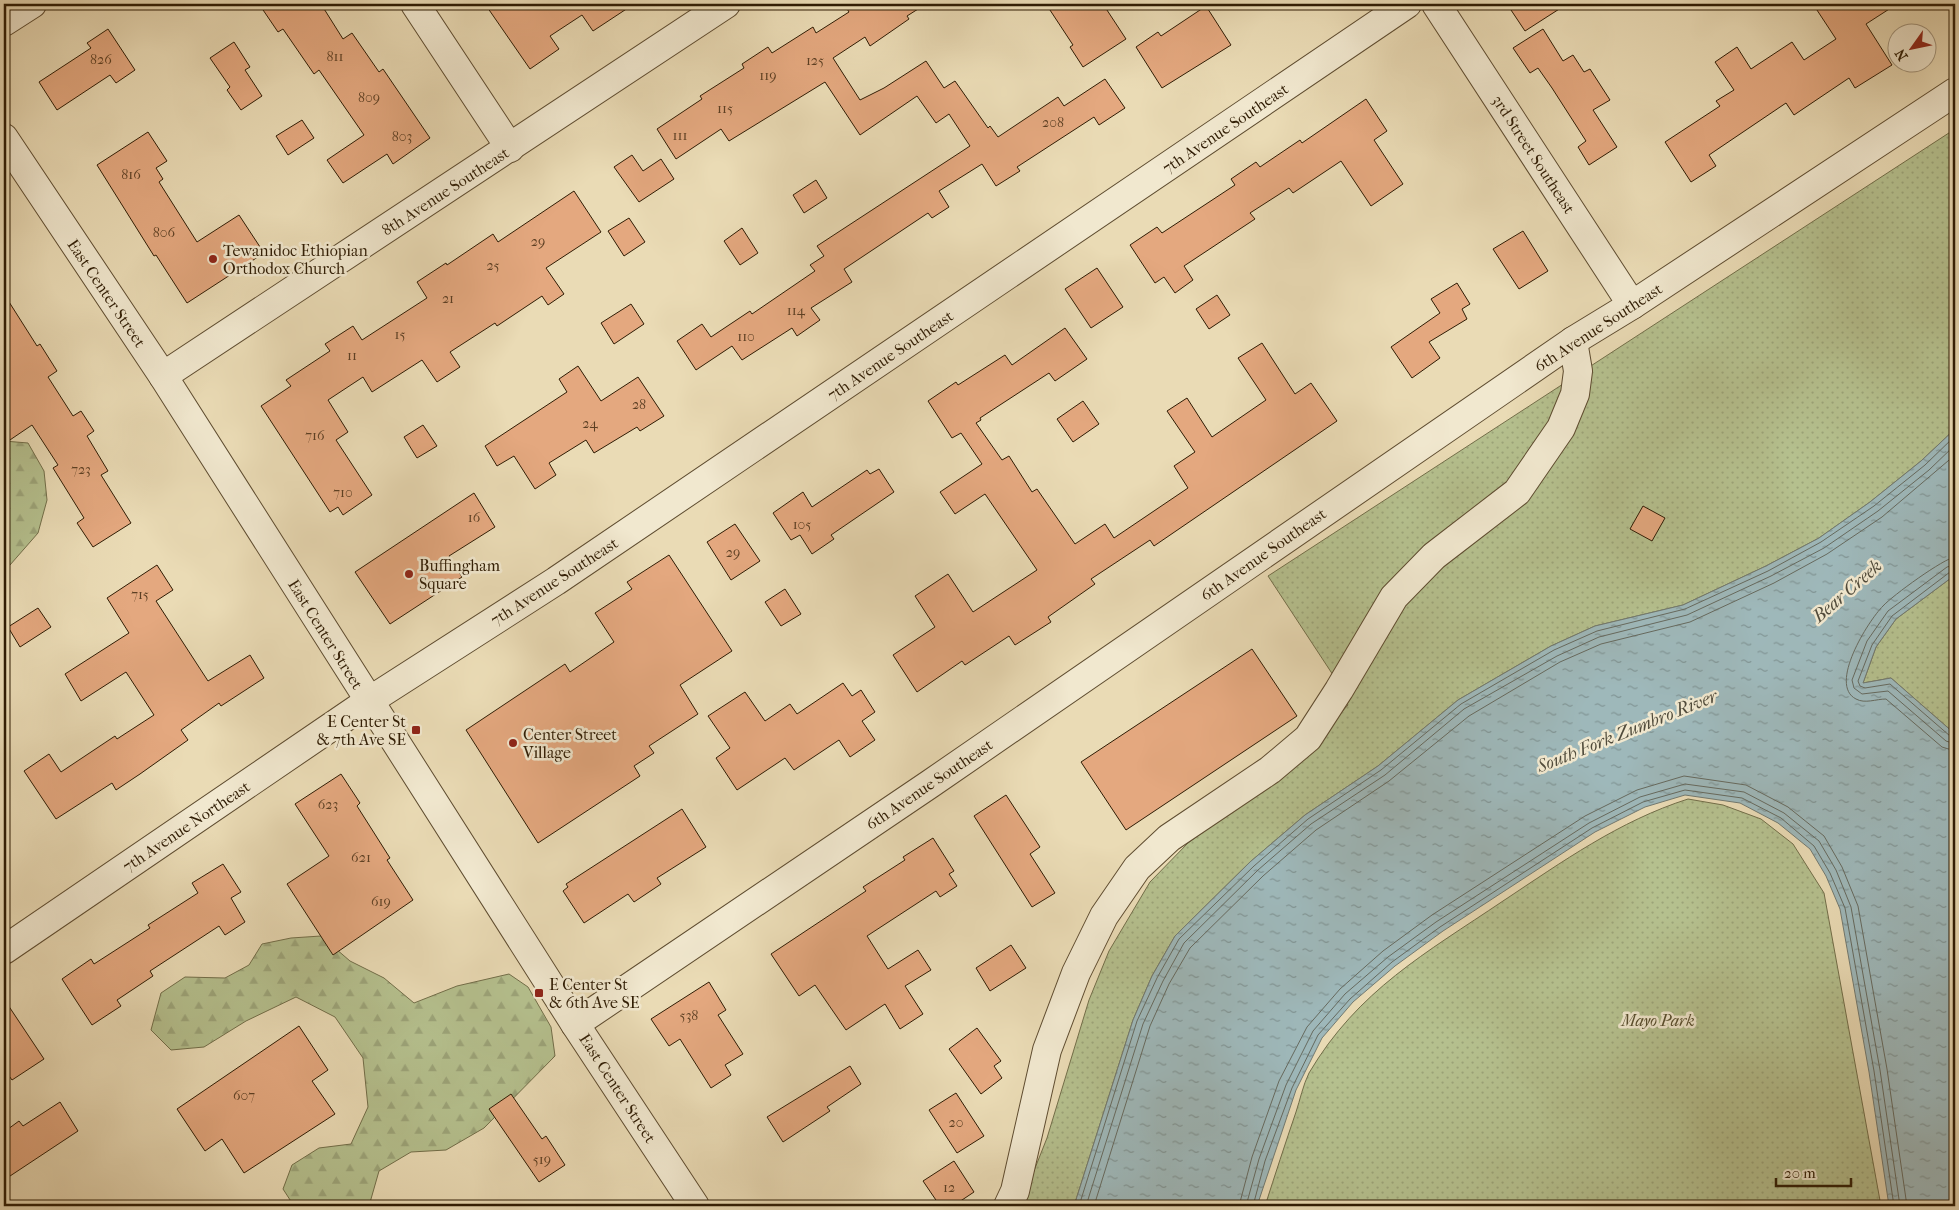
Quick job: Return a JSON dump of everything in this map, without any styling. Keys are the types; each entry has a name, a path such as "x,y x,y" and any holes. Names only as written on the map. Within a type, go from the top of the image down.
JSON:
{"street":[{"path":"4,22 32,4"},
{"path":"415,4 510,148"},
{"name":"8th Avenue Southeast","path":"163,376 726,4"},
{"name":"7th Avenue Southeast","path":"369,701 556,581 1407,4"},
{"name":"3rd Street Southeast","path":"1436,4 1632,305"},
{"name":"6th Avenue Southeast","path":"575,1024 930,784 1573,341 1632,305 1955,92"},
{"name":"East Center Street","path":"4,138 163,376 575,1024 695,1206"},
{"path":"1008,1206 1015,1191 1047,1050 1076,974 1104,916 1137,868 1169,838 1270,770 1308,738 1394,597 1434,556 1517,492 1561,428 1575,394 1578,371 1573,341"},
{"name":"7th Avenue Northeast","path":"4,950 369,701"}],"green space":[{"path":"1955,129 1955,429 1921,461 1870,502 1819,538 1766,566 1683,605 1595,626 1551,646 1458,700 1378,766 1305,815 1250,862 1175,936 1152,976 1133,1020 1074,1206 1020,1206 1047,1138 1089,1000 1109,951 1150,882 1188,843 1297,761 1348,705 1333,675 1268,576"},
{"path":"4,441 28,443 44,471 47,500 38,533 10,565 4,566"},
{"path":"1955,575 1955,734 1891,678 1863,683 1876,647 1896,619"},
{"name":"Mayo Park","path":"1688,799 1723,805 1761,819 1793,844 1824,893 1881,1206 1265,1206 1309,1073 1328,1044 1349,1018 1396,975 1421,956 1569,857 1638,819"},
{"path":"321,936 350,961 384,978 414,1003 457,986 509,974 528,987 551,1027 555,1056 484,1128 446,1150 411,1152 379,1171 369,1206 294,1206 283,1189 292,1165 319,1148 351,1144 368,1107 363,1058 335,1017 296,997 246,1021 204,1047 171,1050 151,1030 161,993 185,977 225,978 249,965 262,944 291,938"}],"water":[{"path":"1955,429 1955,575 1896,619 1876,647 1863,683 1891,678 1955,734 1955,1206 1889,1206 1869,1072 1840,909 1826,876 1810,849 1778,823 1740,803 1685,795 1645,807 1595,832 1443,931 1395,966 1353,1002 1322,1038 1296,1090 1257,1206 1074,1206 1133,1020 1152,976 1175,936 1250,862 1305,815 1378,766 1458,700 1551,646 1595,626 1683,605 1766,566 1819,538 1870,502 1921,461"}],"building":[{"path":"259,4 321,4 343,39 352,33 379,72 383,69 430,138 393,164 387,154 343,183 327,160 364,135 319,70 314,74 283,29 278,32"},
{"path":"485,4 634,4 593,31 582,15 550,36 559,49 530,69"},
{"path":"844,4 926,4 907,16 909,19 870,46 865,37 833,58 860,100 884,88 926,61 944,88 955,81 988,128 990,126 998,137 1058,97 1064,106 1105,79 1125,108 1099,125 1094,117 1017,167 1020,171 996,186 982,164 939,191 949,207 932,218 928,213 844,269 852,282 811,308 820,320 797,336 792,328 742,360 732,346 696,370 677,341 702,324 711,337 750,311 752,314 815,271 810,265 824,256 817,246 970,146 949,114 936,123 917,96 860,135 825,82 729,141 721,129 676,159 657,129 702,99 700,96 744,68 742,64 768,47 772,53 813,27 816,33 849,12"},
{"path":"1046,4 1103,4 1126,39 1083,67 1070,47 1073,45"},
{"path":"1507,4 1567,4 1525,31"},
{"path":"1813,4 1897,4 1866,24 1886,56 1886,69 1855,88 1849,78 1794,115 1786,103 1709,155 1716,166 1691,182 1665,142 1720,106 1716,101 1734,90 1715,62 1737,47 1751,69 1792,42 1804,60 1836,39"},
{"path":"1206,6 1231,45 1162,88 1136,47 1158,32 1161,36"},
{"path":"108,29 135,70 116,83 110,75 57,110 39,82 91,48 87,43"},
{"path":"1543,29 1563,61 1573,55 1584,72 1590,69 1610,100 1593,110 1617,147 1589,165 1578,147 1586,141 1552,88 1538,68 1530,73 1513,48"},
{"path":"234,42 250,67 245,70 262,96 241,110 227,90 230,87 210,58"},
{"path":"1366,99 1387,131 1374,140 1403,184 1371,206 1341,161 1293,193 1289,188 1250,213 1255,219 1184,266 1193,280 1175,293 1164,277 1155,283 1130,245 1157,227 1162,233 1235,185 1231,179 1256,162 1260,167 1300,140 1302,143"},
{"path":"302,120 314,138 288,155 276,136"},
{"path":"148,132 167,161 156,168 163,179 159,182 197,242 239,215 264,253 187,303 156,255 154,256 97,165"},
{"path":"632,155 643,171 661,159 674,179 639,202 614,167"},
{"path":"816,180 827,198 804,213 793,195"},
{"path":"574,191 601,232 546,268 564,294 548,305 542,296 497,326 495,323 450,352 460,367 437,382 422,360 372,392 363,377 328,400 348,432 336,440 372,495 343,515 338,507 330,512 261,406 291,386 286,380 330,351 325,344 353,326 362,340 427,298 417,282 446,263 447,265 493,234 498,242"},
{"path":"629,218 645,242 624,256 608,231"},
{"path":"742,228 758,253 740,265 724,241"},
{"path":"1523,231 1548,271 1519,289 1493,249"},
{"path":"1097,268 1123,307 1091,328 1065,289"},
{"path":"1457,283 1470,304 1462,309 1467,319 1429,342 1440,358 1412,378 1391,347 1440,313 1431,299"},
{"path":"4,294 37,346 40,344 57,371 48,377 73,416 81,411 94,431 87,436 108,471 101,475 131,523 93,547 77,523 84,518 53,468 58,465 32,425 4,444"},
{"path":"1217,295 1230,315 1209,329 1196,309"},
{"path":"631,304 644,324 614,344 601,323"},
{"path":"1065,328 1087,359 1055,381 1049,373 980,418 981,420 976,423 1002,460 1009,456 1032,492 1037,489 1075,544 1105,524 1114,538 1188,488 1174,466 1195,452 1167,411 1187,398 1212,437 1266,400 1238,358 1262,343 1295,394 1311,383 1337,421 1154,546 1150,540 1091,579 1095,584 1048,617 1051,622 1015,645 1009,636 965,665 962,661 917,692 893,655 935,627 915,596 948,574 973,612 1037,570 985,494 955,514 940,492 982,464 961,433 952,438 928,401 956,382 958,385 1005,355 1012,365"},
{"path":"578,366 601,401 638,377 664,416 640,431 637,427 594,453 586,440 549,463 556,475 535,489 514,456 497,466 485,446 567,392 559,379"},
{"path":"1083,401 1099,424 1073,442 1057,419"},
{"path":"423,425 437,446 417,458 404,437"},
{"path":"879,469 894,492 831,535 834,539 812,554 800,535 791,540 773,513 803,492 812,507 867,470 870,474"},
{"name":"Buffingham Square","path":"474,493 495,527 449,556 462,577 390,624 355,572"},
{"path":"1643,506 1665,518 1652,541 1630,529"},
{"path":"735,524 760,561 731,580 707,542"},
{"path":"669,555 732,651 680,685 698,714 649,746 654,753 634,766 640,776 538,843 466,730 565,664 570,672 614,642 595,613 632,589 627,582"},
{"path":"157,565 173,590 156,601 208,681 250,655 264,678 221,706 219,703 181,730 188,740 140,774 116,790 112,783 56,819 24,771 49,754 61,772 115,736 117,739 154,715 126,672 81,701 65,674 129,633 107,598"},
{"path":"785,589 801,614 781,626 765,602"},
{"path":"38,608 51,627 20,647 8,627"},
{"path":"1252,649 1297,716 1126,830 1081,762"},
{"path":"843,683 852,696 861,690 875,712 862,721 875,740 850,757 839,740 794,770 785,758 737,790 716,758 730,748 708,716 745,692 765,721 790,704 797,714"},
{"path":"341,774 360,803 357,806 390,858 387,860 413,900 333,955 287,884 329,856 295,804"},
{"path":"1006,795 1040,847 1030,854 1055,893 1032,907 974,816"},
{"path":"682,809 706,847 657,878 661,884 634,902 628,894 584,923 563,891 568,887 566,884"},
{"path":"933,838 954,871 949,874 957,886 940,897 936,891 867,936 888,969 918,950 931,970 905,986 923,1014 900,1029 885,1004 846,1030 815,985 799,996 771,954 866,891 863,887 905,860 903,857"},
{"path":"223,864 241,892 231,898 245,922 225,935 219,926 150,971 153,976 117,1000 121,1006 92,1025 62,979 91,959 94,964 150,928 148,925 198,893 192,883"},
{"path":"1011,945 1026,968 990,991 976,968"},
{"path":"709,982 726,1010 718,1015 743,1054 725,1065 731,1075 711,1088 680,1039 669,1046 651,1019"},
{"path":"4,999 44,1059 12,1080 4,1069"},
{"path":"299,1026 328,1070 312,1081 335,1114 244,1173 222,1139 205,1151 177,1109"},
{"path":"977,1028 1001,1061 994,1066 1002,1078 981,1094 949,1049"},
{"path":"850,1066 861,1084 827,1107 830,1111 783,1142 767,1117"},
{"path":"956,1093 984,1136 957,1153 929,1110"},
{"path":"511,1094 542,1139 546,1136 565,1165 539,1182 489,1109"},
{"path":"60,1102 78,1131 4,1180 4,1132 19,1121 23,1126"},
{"path":"954,1161 974,1192 953,1206 940,1206 923,1181"}],"place":[{"name":"Tewanidoc Ethiopian Orthodox Church","path":"213,259"},
{"name":"Buffingham Square","path":"409,574"},
{"name":"E Center St & 7th Ave SE","path":"416,730"},
{"name":"Center Street Village","path":"513,743"},
{"name":"E Center St & 6th Ave SE","path":"539,993"}],"water label":[{"name":"Bear Creek","path":"1847,591"},
{"name":"South Fork Zumbro River","path":"1627,731"}]}
